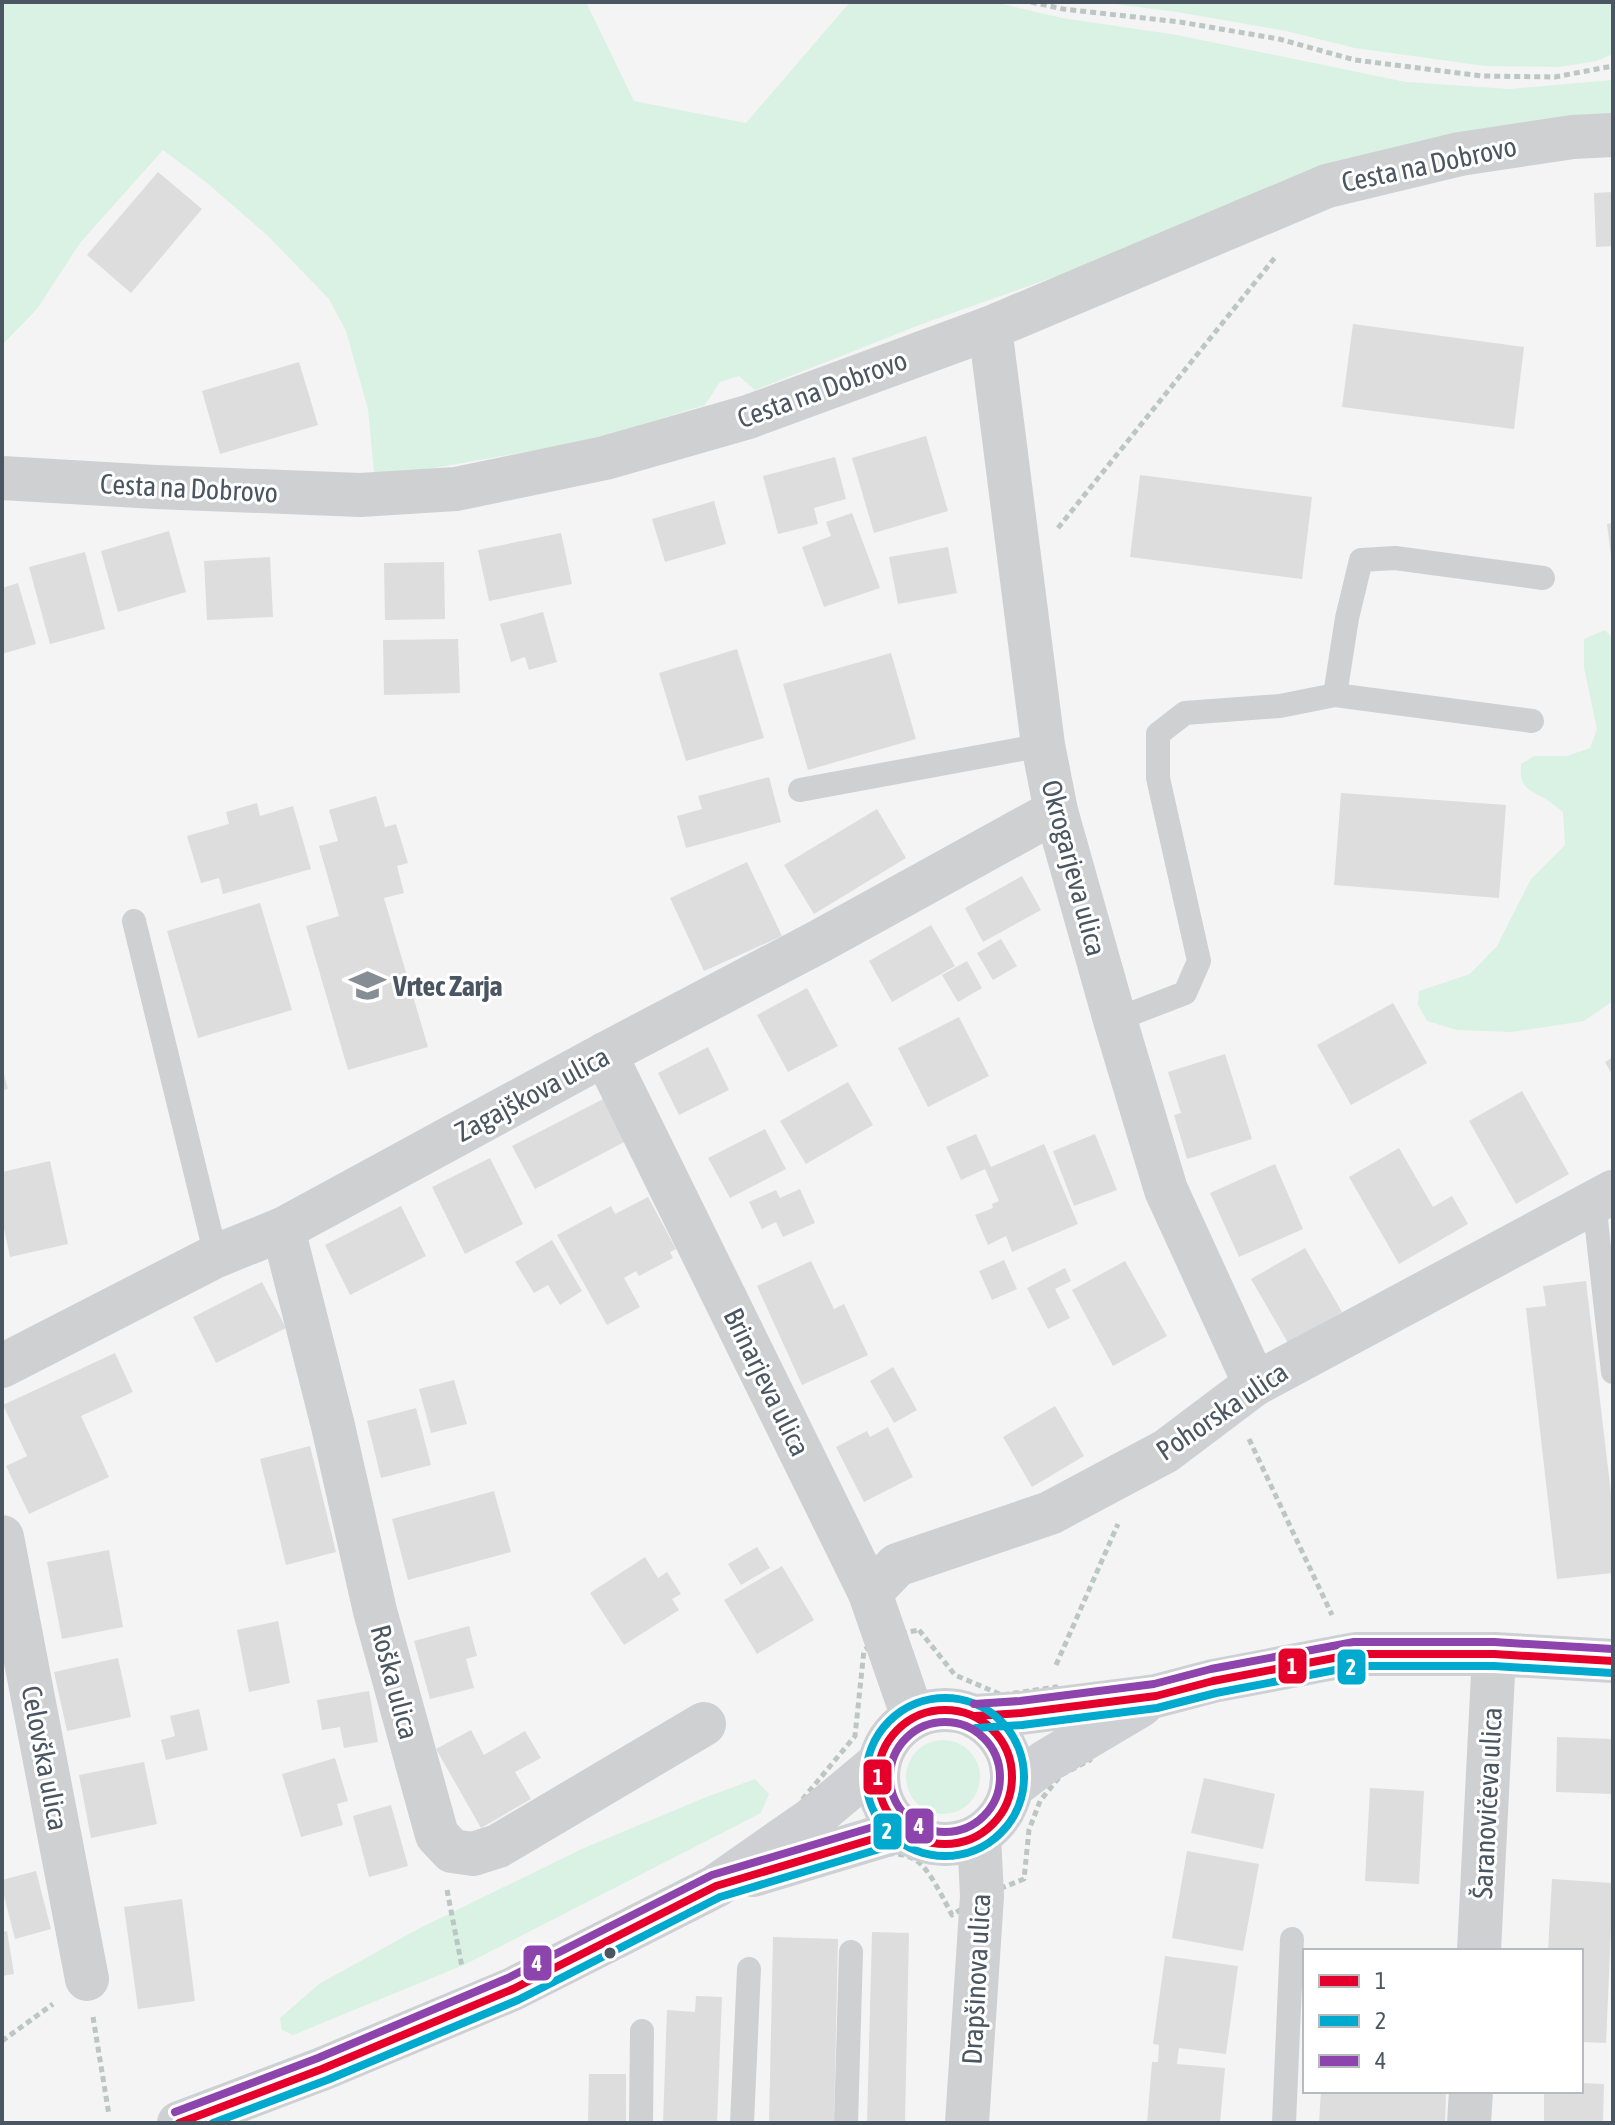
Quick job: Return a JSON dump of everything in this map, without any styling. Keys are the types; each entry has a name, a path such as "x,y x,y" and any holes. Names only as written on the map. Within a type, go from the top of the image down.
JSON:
{"street":[{"name":"Cesta na Dobrovo","path":"2,478 360,495 456,489 605,458 748,417 990,328 1327,186 1460,154 1573,137 1613,135"},
{"name":"Okrogarjeva ulica","path":"990,328 1043,745 1056,811 1166,1190 1255,1384"},
{"name":"Zagajškova ulica","path":"2,1366 216,1256 283,1229 1056,811"},
{"name":"Brinarjeva ulica","path":"605,1054 870,1593 913,1717"},
{"name":"Pohorska ulica","path":"870,1593 897,1565 1050,1513 1166,1451 1255,1384 1603,1197"},
{"name":"Roška ulica","path":"283,1229 333,1426 375,1611 437,1835"},
{"name":"Celovška ulica","path":"2,1537 87,1979"},
{"path":"975,1716 1063,1712 1156,1696 1213,1681 1355,1654 1494,1654 1613,1661"},
{"name":"Šaranovičeva ulica","path":"1479,1949 1494,1654"},
{"path":"819,1836 878,1764 896,1730 913,1717 933,1710 955,1709 975,1716 992,1729 1005,1746 1012,1766 1012,1787 1006,1806 994,1823 979,1836 960,1843 940,1845 920,1841 890,1818 881,1801 877,1783 878,1764"},
{"path":"1012,1787 1045,1762 1063,1712"},
{"path":"437,1835 452,1851 473,1854 498,1846 704,1724"},
{"path":"179,2123 322,2069 513,1989 819,1836 903,1830"},
{"name":"Drapšinova ulica","path":"967,2123 982,1896 979,1836"},
{"path":"1469,2123 1471,2093"}],"lane":[{"path":"1335,695 1347,618 1361,560 1395,558 1543,578"},
{"path":"1115,1020 1185,993 1199,961 1158,778 1158,734 1185,713 1280,706 1335,695 1532,721"},
{"path":"800,790 1043,745"},
{"path":"134,921 216,1256"},
{"path":"1603,1197 1613,1372"},
{"path":"1284,2123 1292,1939"},
{"path":"846,2123 851,1952"},
{"path":"742,2123 749,1969"},
{"path":"641,2123 642,2031"}],"path":[{"path":"1031,2 1279,39 1355,60 1483,76 1555,77 1613,66"},
{"path":"1055,532 1285,244"},
{"path":"1244,1428 1337,1627"},
{"path":"1063,1712 1122,1515"},
{"path":"919,1630 955,1675 1002,1695 1063,1712 1090,1760 1061,1775 1040,1801 1029,1830 1024,1879 982,1896 952,1915 918,1861 898,1854 865,1856 831,1868 802,1800 855,1736 864,1650 886,1636 919,1630"},
{"path":"437,1835 462,1968"},
{"path":"2,2041 87,1979 109,2115"}],"green space":[{"path":"2,2 586,2 634,101 746,123 850,2 994,2 1062,18 1177,35 1406,82 1510,89 1613,80 1613,118 1065,273 922,324 755,390 739,376 720,382 705,405 592,440 395,475 374,473 368,409 346,331 329,299 268,236 163,150 80,243 37,309 2,345"},
{"path":"1099,2 1613,2 1613,54 1597,61 1559,67 1485,66 1355,48 1286,31"},
{"path":"1605,630 1613,639 1613,1001 1584,1021 1512,1032 1457,1030 1427,1021 1418,1005 1419,991 1470,974 1497,946 1531,879 1565,845 1563,812 1526,787 1521,764 1534,756 1567,756 1590,748 1597,729 1584,668 1584,639"},
{"path":"936,1740 950,1740 964,1746 974,1756 980,1777 974,1798 964,1808 950,1814 936,1814 922,1808 912,1798 906,1784 906,1770 912,1756 922,1746"},
{"path":"755,1779 769,1794 761,1813 466,1964 293,2035 282,2030 280,2018 319,1984 418,1929 584,1848"}],"building":[{"path":"158,172 202,209 131,293 87,255"},
{"path":"1613,192 1613,246 1596,247 1594,193"},
{"path":"1353,324 1524,347 1514,429 1342,407"},
{"path":"299,362 318,425 220,454 202,391"},
{"path":"926,436 948,511 874,533 852,458"},
{"path":"835,457 846,499 814,508 818,524 778,534 763,476"},
{"path":"1140,475 1312,497 1302,579 1130,557"},
{"path":"714,501 726,544 665,562 652,519"},
{"path":"852,513 880,588 824,607 802,547 831,536 826,522"},
{"path":"1613,523 1613,554 1611,555 1607,524"},
{"path":"169,531 186,592 118,612 101,551"},
{"path":"561,533 572,584 489,601 478,550"},
{"path":"948,547 957,593 898,604 889,557"},
{"path":"85,552 105,629 50,644 29,567"},
{"path":"270,557 273,617 207,620 204,561"},
{"path":"444,562 445,619 385,620 384,563"},
{"path":"18,583 36,644 2,654 2,588"},
{"path":"543,612 557,662 529,670 525,657 511,662 500,624"},
{"path":"458,639 460,693 384,695 383,640"},
{"path":"737,649 764,738 686,761 659,673"},
{"path":"891,653 916,739 808,770 783,684"},
{"path":"769,777 781,822 686,848 677,816 702,809 698,796"},
{"path":"1341,793 1506,805 1499,898 1334,885"},
{"name":"Vrtec Zarja","path":"376,796 385,827 396,824 408,863 397,866 404,893 384,898 428,1047 348,1070 306,926 339,916 319,846 338,841 329,810"},
{"path":"257,803 260,816 293,806 311,869 223,894 219,878 201,883 187,836 229,824 226,812"},
{"path":"877,809 906,858 814,914 784,865"},
{"path":"747,862 782,936 704,971 670,898"},
{"path":"1022,876 1041,910 983,942 965,908"},
{"path":"260,903 292,1010 198,1038 167,931"},
{"path":"931,925 955,966 892,1002 869,961"},
{"path":"1001,939 1017,966 993,980 977,953"},
{"path":"967,961 982,988 958,1002 942,975"},
{"path":"807,988 838,1046 788,1072 757,1015"},
{"path":"1393,1003 1427,1063 1351,1105 1317,1045"},
{"path":"959,1017 989,1076 928,1107 898,1048"},
{"path":"708,1047 729,1090 679,1115 658,1073"},
{"path":"1225,1054 1252,1139 1187,1159 1174,1115 1181,1113 1168,1072"},
{"path":"1613,1057 1613,1076 1605,1062"},
{"path":"2,1066 8,1089 2,1090"},
{"path":"848,1082 873,1125 806,1164 780,1121"},
{"path":"1522,1091 1569,1174 1516,1204 1469,1121"},
{"path":"609,1096 630,1139 535,1189 512,1146"},
{"path":"765,1129 786,1169 730,1198 708,1158"},
{"path":"976,1134 991,1167 1044,1144 1078,1224 1012,1252 1006,1236 988,1245 975,1215 993,1208 992,1204 999,1201 985,1169 961,1180 946,1147"},
{"path":"1095,1134 1117,1190 1074,1206 1053,1151"},
{"path":"1399,1148 1433,1207 1452,1196 1468,1224 1399,1264 1349,1177"},
{"path":"490,1158 523,1224 465,1254 432,1187"},
{"path":"50,1161 68,1244 10,1257 2,1219 2,1172"},
{"path":"1275,1164 1303,1229 1239,1257 1210,1193"},
{"path":"800,1189 815,1223 783,1237 776,1222 762,1229 749,1202 776,1190 780,1198"},
{"path":"648,1197 676,1249 670,1252 673,1258 639,1276 636,1271 624,1278 640,1307 607,1325 557,1235 611,1206 615,1214"},
{"path":"401,1206 426,1256 350,1295 325,1245"},
{"path":"552,1240 582,1291 560,1305 548,1285 534,1293 515,1262"},
{"path":"1305,1248 1342,1312 1288,1343 1251,1279"},
{"path":"1004,1260 1017,1289 992,1300 979,1271"},
{"path":"811,1261 834,1309 844,1304 868,1355 802,1385 757,1286"},
{"path":"1125,1261 1167,1336 1113,1366 1072,1290"},
{"path":"1065,1268 1071,1281 1055,1289 1070,1318 1048,1329 1027,1288"},
{"path":"1586,1281 1613,1511 1613,1573 1557,1579 1526,1308 1546,1306 1543,1286"},
{"path":"262,1282 286,1328 216,1363 193,1317"},
{"path":"115,1353 133,1392 81,1416 109,1477 29,1514 6,1466 27,1456 3,1405"},
{"path":"893,1367 917,1410 894,1423 870,1381"},
{"path":"454,1380 467,1424 431,1433 419,1389"},
{"path":"1055,1406 1084,1456 1032,1487 1003,1437"},
{"path":"416,1408 431,1465 381,1478 367,1421"},
{"path":"888,1427 913,1477 864,1502 836,1447 867,1431 870,1437"},
{"path":"310,1446 336,1552 286,1565 260,1459"},
{"path":"494,1491 511,1552 408,1580 392,1519"},
{"path":"757,1547 770,1568 741,1585 728,1564"},
{"path":"109,1550 123,1627 62,1639 47,1562"},
{"path":"645,1557 658,1578 667,1572 681,1594 672,1599 679,1610 624,1645 590,1593"},
{"path":"782,1566 814,1620 757,1654 724,1600"},
{"path":"278,1621 290,1683 249,1692 237,1630"},
{"path":"469,1626 477,1656 466,1659 474,1688 430,1699 414,1641"},
{"path":"118,1658 131,1717 67,1731 54,1672"},
{"path":"369,1691 378,1742 344,1748 340,1727 322,1730 317,1700"},
{"path":"199,1709 208,1750 166,1760 161,1740 175,1736 170,1716"},
{"path":"471,1730 484,1755 525,1731 541,1758 515,1772 531,1799 481,1828 436,1749"},
{"path":"1557,1737 1613,1739 1613,1794 1556,1792"},
{"path":"335,1758 348,1801 337,1804 343,1825 301,1837 282,1774"},
{"path":"144,1762 157,1824 91,1838 79,1775"},
{"path":"1204,1778 1275,1794 1263,1849 1191,1833"},
{"path":"1370,1788 1424,1791 1419,1884 1365,1881"},
{"path":"391,1805 408,1866 369,1877 353,1816"},
{"path":"1187,1851 1259,1864 1243,1951 1172,1938"},
{"path":"36,1871 51,1929 15,1939 2,1880"},
{"path":"1552,1879 1613,1883 1606,2043 1583,2042 1583,1949 1548,1949"},
{"path":"182,1899 195,2001 138,2009 124,1907"},
{"path":"7,1931 14,1974 2,1976 2,1932"},
{"path":"872,1932 909,1933 905,2123 867,2123"},
{"path":"773,1937 838,1939 834,2123 769,2123"},
{"path":"1165,1956 1238,1966 1226,2054 1179,2048 1177,2064 1225,2068 1220,2123 1147,2123 1152,2062 1158,2062 1159,2045 1153,2044"},
{"path":"696,1996 722,1997 717,2123 663,2123 667,2010 695,2012"},
{"path":"589,2074 626,2074 626,2123 588,2123"},
{"path":"1583,2083 1604,2084 1603,2123 1544,2123 1544,2093 1583,2093"},
{"path":"1321,2093 1446,2093 1445,2123 1319,2123"}],"transit line":[{"name":"4","path":"974,1704 1154,1684 1211,1669 1354,1642 1494,1642 1613,1649"},
{"name":"1","path":"975,1716 1156,1696 1213,1681 1355,1654 1494,1654 1613,1661"},
{"name":"2","path":"976,1728 1157,1708 1216,1693 1356,1666 1494,1666 1612,1673"},
{"name":"2","path":"945,1698 975,1704 1001,1721 1018,1747 1024,1777 1018,1807 1001,1833 975,1850 945,1856 915,1850 889,1833 872,1807 866,1777 872,1747 889,1721 915,1704 945,1698"},
{"name":"1","path":"945,1710 971,1715 993,1729 1007,1751 1012,1777 1007,1803 993,1825 971,1839 945,1844 919,1839 897,1825 883,1803 878,1777 883,1751 897,1729 919,1715 945,1710"},
{"name":"4","path":"945,1722 966,1726 984,1738 996,1756 1000,1777 996,1798 984,1816 966,1828 945,1832 924,1828 906,1816 894,1798 890,1777 894,1756 906,1738 924,1726 945,1722"},
{"name":"4","path":"175,2112 318,2058 508,1978 712,1875 900,1819"},
{"name":"1","path":"179,2123 322,2069 513,1989 716,1886 903,1830"},
{"name":"2","path":"213,2123 327,2080 518,2000 720,1897 906,1841"}],"place":[{"name":"Vrtec Zarja","path":"367,986"}]}
